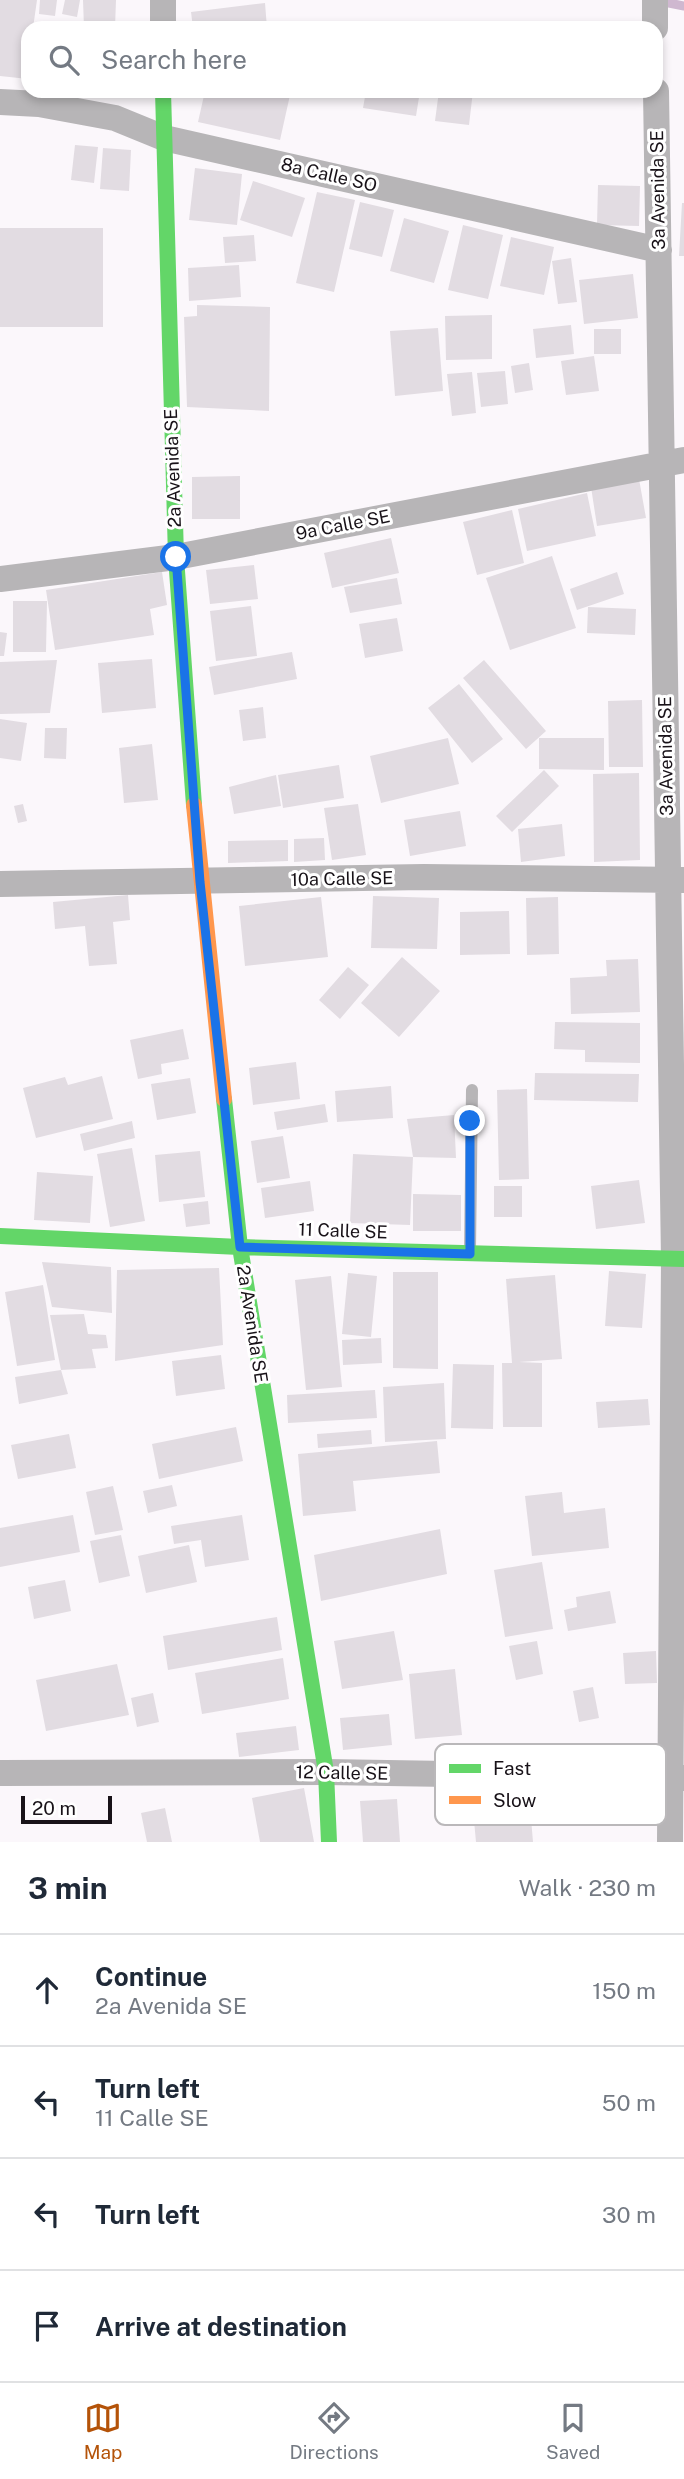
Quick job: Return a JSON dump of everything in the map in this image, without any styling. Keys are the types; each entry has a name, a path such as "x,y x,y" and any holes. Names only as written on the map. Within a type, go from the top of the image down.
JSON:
{"street":[{"path":"163,0 163,21"},
{"path":"655,0 655,21"},
{"name":"2a Avenida SE","path":"163,98 176,557 200,882 240,1247 326,1772 329,1842"},
{"name":"3a Avenida SE","path":"656,98 659,250 673,462 679,1259 677,1778 670,1842"},
{"name":"8a Calle SO","path":"0,102 39,104 115,118 164,138 659,250"},
{"name":"9a Calle SE","path":"0,579 176,557 673,462"},
{"name":"10a Calle SE","path":"0,884 425,877 676,880"},
{"name":"11 Calle SE","path":"0,1236 240,1247 679,1259"},
{"name":"12 Calle SE","path":"0,1773 435,1774"}],"lane":[{"path":"470,1254 472,1090"}],"building":[{"path":"0,0 37,0 34,21 21,21 21,78 0,76"},
{"path":"40,0 57,0 55,16 39,14"},
{"path":"65,0 80,0 77,17 62,14"},
{"path":"83,0 116,0 115,21 84,21"},
{"path":"265,3 266,21 192,21 191,12"},
{"path":"203,98 289,98 280,140 198,122"},
{"path":"365,98 419,98 416,116 363,108"},
{"path":"438,98 472,98 469,125 435,121"},
{"path":"75,145 98,147 94,183 71,180"},
{"path":"103,148 131,150 129,191 100,189"},
{"path":"195,168 242,174 237,225 189,220"},
{"path":"253,181 305,198 292,237 240,220"},
{"path":"598,185 640,186 639,226 597,225"},
{"path":"317,192 355,200 334,292 296,283"},
{"path":"360,202 394,210 382,257 349,249"},
{"path":"682,203 684,256 679,256"},
{"path":"404,218 449,231 434,283 390,271"},
{"path":"463,225 503,235 488,299 448,290"},
{"path":"0,228 103,228 103,327 0,327"},
{"path":"254,235 256,261 225,263 223,237"},
{"path":"511,237 554,247 544,295 500,286"},
{"path":"571,258 577,302 558,304 552,261"},
{"path":"239,265 241,297 189,301 188,268"},
{"path":"633,274 638,318 584,324 579,280"},
{"path":"197,305 270,307 269,411 187,407 184,317 197,316"},
{"path":"492,315 492,359 446,360 445,316"},
{"path":"571,325 574,354 536,358 533,329"},
{"path":"438,328 443,391 395,396 390,331"},
{"path":"594,329 621,329 621,354 594,354"},
{"path":"594,356 599,391 566,395 561,361"},
{"path":"529,363 533,390 515,393 511,366"},
{"path":"505,371 508,404 481,407 477,373"},
{"path":"472,372 476,413 452,416 447,374"},
{"path":"240,476 240,519 192,519 192,477"},
{"path":"639,479 646,518 597,526 591,487"},
{"path":"587,493 596,536 527,551 518,509"},
{"path":"512,510 524,563 477,575 463,522"},
{"path":"391,538 399,573 332,588 324,553"},
{"path":"552,556 576,628 510,650 486,578"},
{"path":"254,565 258,599 210,604 206,570"},
{"path":"162,572 167,605 150,609 154,635 55,650 46,590"},
{"path":"617,572 624,594 577,610 570,589"},
{"path":"397,578 402,604 350,613 344,587"},
{"path":"13,601 47,601 46,652 13,652"},
{"path":"251,606 257,656 216,661 210,611"},
{"path":"588,607 636,609 635,635 587,633"},
{"path":"397,618 403,651 365,658 359,624"},
{"path":"0,632 7,633 4,656 0,656"},
{"path":"292,652 297,679 214,695 209,667"},
{"path":"152,659 156,708 102,713 98,663"},
{"path":"57,660 50,713 0,714 0,662"},
{"path":"484,660 546,731 526,749 463,678"},
{"path":"459,684 503,739 472,763 428,708"},
{"path":"642,700 643,767 609,767 608,701"},
{"path":"263,707 266,738 243,741 239,710"},
{"path":"0,719 27,723 21,761 0,758"},
{"path":"45,728 67,728 66,759 44,758"},
{"path":"448,738 459,784 381,803 370,756"},
{"path":"539,738 604,738 604,770 539,769"},
{"path":"152,744 158,800 124,803 119,748"},
{"path":"339,765 344,798 283,808 278,775"},
{"path":"544,770 559,786 512,832 496,816"},
{"path":"639,773 640,860 594,862 593,774"},
{"path":"276,775 281,806 234,814 229,787"},
{"path":"23,804 27,821 18,823 14,806"},
{"path":"358,804 366,855 332,860 324,808"},
{"path":"460,811 466,846 410,856 404,820"},
{"path":"562,824 565,856 521,862 518,829"},
{"path":"324,838 325,860 294,862 294,839"},
{"path":"288,840 288,861 228,863 228,841"},
{"path":"128,895 130,920 113,922 117,964 89,966 85,926 55,929 53,902"},
{"path":"373,896 439,898 437,949 371,948"},
{"path":"321,897 328,957 245,966 239,906"},
{"path":"558,897 559,954 527,955 526,898"},
{"path":"509,911 510,954 460,955 460,912"},
{"path":"402,957 440,991 399,1037 361,1003"},
{"path":"638,959 640,1012 571,1014 570,978 607,976 606,960"},
{"path":"348,967 369,985 340,1019 319,1000"},
{"path":"555,1022 640,1023 640,1063 585,1062 585,1050 554,1049"},
{"path":"183,1029 189,1059 161,1064 162,1074 138,1079 130,1040"},
{"path":"296,1062 300,1099 253,1105 249,1068"},
{"path":"535,1073 639,1074 638,1102 534,1100"},
{"path":"102,1076 113,1119 36,1138 23,1088 65,1077 68,1085"},
{"path":"190,1078 196,1113 157,1120 151,1084"},
{"path":"391,1086 393,1118 337,1122 335,1091"},
{"path":"527,1089 529,1179 499,1180 497,1090"},
{"path":"325,1104 328,1122 277,1130 274,1112"},
{"path":"454,1115 456,1158 413,1157 407,1119"},
{"path":"132,1121 135,1138 84,1151 80,1134"},
{"path":"283,1136 290,1178 257,1183 251,1141"},
{"path":"132,1148 145,1221 110,1227 97,1154"},
{"path":"200,1151 205,1197 159,1202 155,1155"},
{"path":"353,1154 413,1157 410,1225 350,1223"},
{"path":"37,1172 93,1176 90,1223 34,1220"},
{"path":"639,1180 645,1223 596,1229 591,1186"},
{"path":"310,1181 314,1211 265,1218 261,1188"},
{"path":"494,1186 522,1186 522,1217 494,1217"},
{"path":"413,1194 461,1195 461,1231 413,1231"},
{"path":"208,1201 210,1224 186,1227 183,1204"},
{"path":"42,1262 111,1267 112,1313 52,1307"},
{"path":"219,1268 223,1345 115,1361 117,1270"},
{"path":"609,1271 646,1274 642,1328 605,1326"},
{"path":"393,1272 438,1272 438,1369 393,1368"},
{"path":"348,1273 377,1276 371,1337 342,1334"},
{"path":"555,1275 562,1359 519,1362 542,1363 542,1427 503,1427 502,1363 512,1363 506,1279"},
{"path":"331,1276 342,1387 306,1390 295,1280"},
{"path":"43,1285 55,1360 17,1366 5,1292"},
{"path":"84,1314 88,1334 106,1335 108,1348 92,1349 96,1368 61,1370 50,1315"},
{"path":"381,1338 382,1363 343,1365 342,1340"},
{"path":"221,1355 225,1389 176,1396 172,1361"},
{"path":"453,1364 494,1365 493,1429 451,1428"},
{"path":"61,1370 68,1394 19,1404 15,1377"},
{"path":"444,1383 446,1439 385,1442 383,1387"},
{"path":"375,1390 377,1418 288,1423 287,1395"},
{"path":"648,1399 650,1425 598,1428 596,1402"},
{"path":"236,1427 243,1461 159,1479 152,1444"},
{"path":"371,1430 372,1444 318,1448 317,1434"},
{"path":"69,1434 76,1468 18,1479 11,1445"},
{"path":"437,1441 440,1473 353,1481 356,1511 303,1516 298,1454"},
{"path":"172,1485 177,1506 148,1513 143,1491"},
{"path":"113,1486 123,1530 95,1535 86,1492"},
{"path":"562,1492 564,1513 605,1508 609,1548 532,1556 525,1496"},
{"path":"73,1515 80,1552 0,1567 0,1528"},
{"path":"242,1515 249,1560 205,1567 201,1540 174,1544 171,1526"},
{"path":"440,1529 447,1574 321,1601 314,1555"},
{"path":"121,1535 130,1576 99,1583 90,1541"},
{"path":"189,1545 197,1582 146,1593 138,1556"},
{"path":"542,1562 553,1629 505,1637 494,1570"},
{"path":"65,1580 71,1611 34,1619 28,1587"},
{"path":"610,1591 616,1623 568,1631 564,1610 577,1607 576,1597"},
{"path":"277,1617 282,1650 168,1670 163,1636"},
{"path":"394,1631 403,1680 342,1689 334,1641"},
{"path":"537,1641 543,1674 516,1680 509,1646"},
{"path":"656,1651 657,1683 625,1684 623,1653"},
{"path":"283,1658 289,1699 202,1714 195,1673"},
{"path":"117,1664 129,1715 46,1731 36,1680"},
{"path":"455,1669 462,1735 415,1739 409,1674"},
{"path":"593,1687 599,1718 579,1722 573,1691"},
{"path":"153,1693 159,1722 137,1727 131,1698"},
{"path":"389,1714 392,1745 343,1750 340,1718"},
{"path":"296,1726 299,1750 239,1757 236,1733"},
{"path":"304,1788 314,1842 260,1842 252,1798"},
{"path":"397,1799 400,1842 363,1842 360,1801"},
{"path":"165,1808 172,1842 147,1842 141,1813"},
{"path":"474,1825 532,1825 533,1842 476,1842"}],"waterway":[{"path":"659,1 684,6"}],"traffic: fast":[{"path":"163,98 176,557 194,805"},
{"path":"224,1099 240,1247 326,1772 329,1842"},
{"path":"0,1236 240,1247 684,1259"}],"traffic: slow":[{"path":"194,805 224,1099"}],"route":[{"path":"176,557 200,882 240,1247 470,1254 470,1121"}]}
